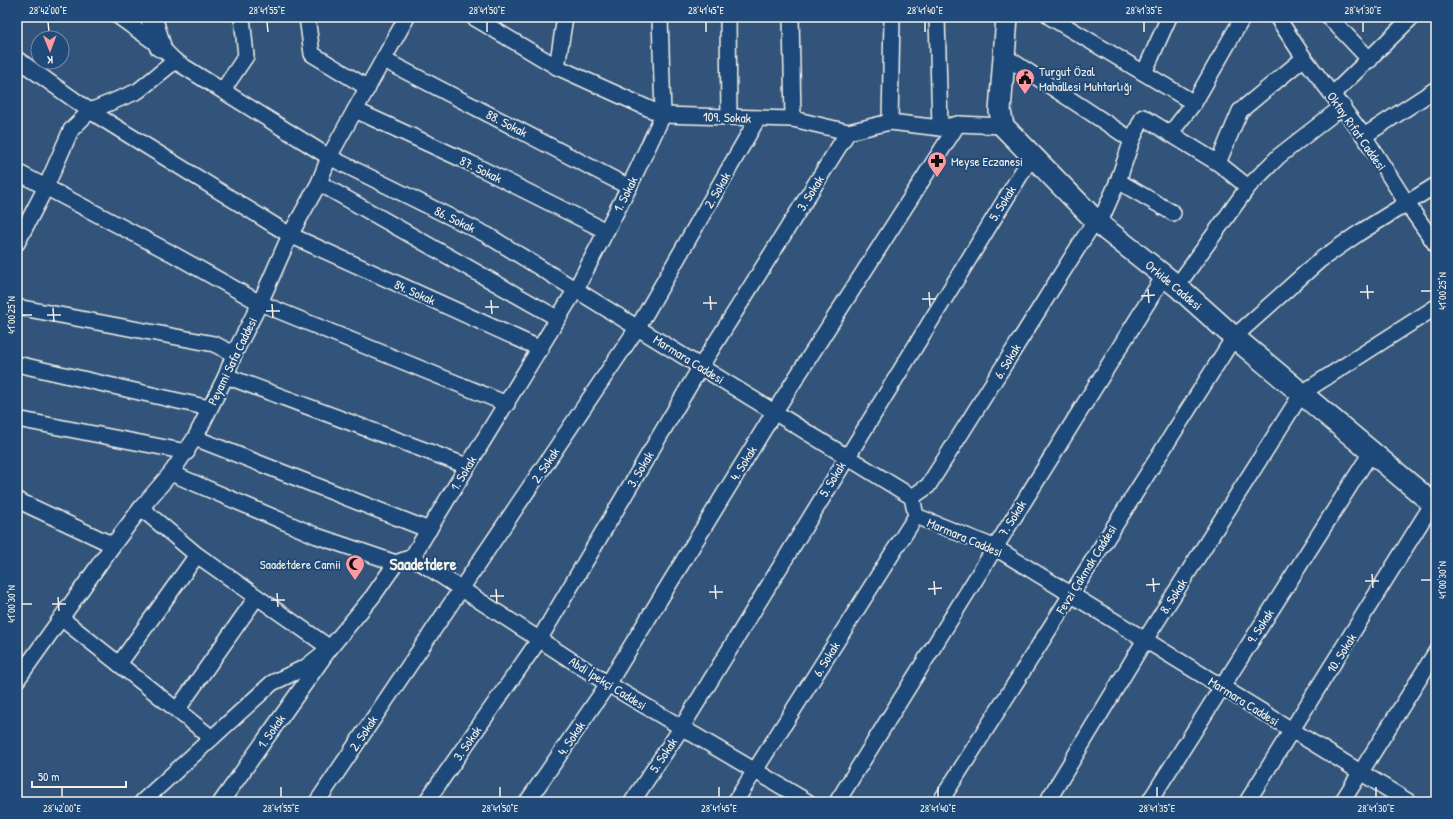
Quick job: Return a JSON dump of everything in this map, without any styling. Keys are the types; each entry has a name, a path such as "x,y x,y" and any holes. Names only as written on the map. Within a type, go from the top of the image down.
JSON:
{"street":[{"name":"86. Sokak","path":"119,17 160,46 175,60 330,157 487,235 576,289"},
{"path":"151,17 160,46"},
{"path":"223,90 246,56 242,17"},
{"path":"307,17 312,54 368,88"},
{"name":"Peyami Safa Caddesi","path":"17,680 113,545 187,452 226,376 234,354 260,303 290,235 319,183 330,157 355,110 407,17"},
{"name":"109. Sokak","path":"473,17 557,67 663,115 793,119 848,132 890,122 940,128 958,124 1003,126"},
{"path":"557,67 565,17"},
{"path":"660,17 663,115"},
{"path":"728,17 729,117"},
{"path":"791,17 793,119"},
{"path":"890,122 892,17"},
{"path":"937,17 940,128"},
{"path":"1003,126 1000,111 1002,55 1006,17"},
{"path":"1050,17 1194,103"},
{"path":"1170,134 1194,103 1244,17"},
{"name":"Oktay Rıfat Caddesi","path":"1277,17 1304,58 1364,136 1436,246"},
{"path":"1329,17 1370,60"},
{"path":"1332,94 1370,60 1412,17"},
{"path":"1144,73 1166,18"},
{"path":"1002,55 1132,140"},
{"path":"1218,164 1240,111 1304,58"},
{"name":"84. Sokak","path":"17,59 90,111 290,235 540,348"},
{"path":"17,243 46,187 71,130 90,111 138,91 175,60"},
{"name":"88. Sokak","path":"384,60 629,187"},
{"path":"1364,136 1436,89"},
{"name":"7. Sokak","path":"837,802 994,547 1170,281 1248,187 1279,156 1342,106"},
{"name":"87. Sokak","path":"355,110 468,162 606,231"},
{"name":"1. Sokak","path":"412,557 576,289 629,187 663,115"},
{"path":"1100,224 1118,181 1132,140 1143,117 1218,164 1248,187"},
{"name":"2. Sokak","path":"317,802 638,327 758,118"},
{"name":"4. Sokak","path":"527,802 608,684 775,412 958,124"},
{"name":"Orkide Caddesi","path":"1003,126 1100,224 1170,281 1234,337 1435,505"},
{"name":"3. Sokak","path":"426,802 539,640 701,366 848,132"},
{"name":"5. Sokak","path":"632,802 682,727 846,456 1032,156"},
{"path":"17,172 171,253 260,303 507,404"},
{"path":"1118,181 1173,213"},
{"path":"319,183 557,318"},
{"name":"Fevzi Çakmak Caddesi","path":"940,802 1070,594 1234,337 1320,260 1406,202 1436,185"},
{"name":"6. Sokak","path":"912,496 928,486 1089,230 1100,224"},
{"name":"Marmara Caddesi","path":"576,289 912,496 916,516 994,547 1410,802"},
{"path":"17,307 214,344 234,354"},
{"path":"1302,393 1436,307"},
{"path":"17,364 209,408"},
{"path":"226,376 467,466"},
{"name":"8. Sokak","path":"1047,802 1145,640 1302,393"},
{"path":"17,419 187,452"},
{"path":"195,438 429,530"},
{"name":"9. Sokak","path":"1149,802 1372,451"},
{"path":"171,473 317,536 396,563 412,557"},
{"path":"17,500 113,545"},
{"name":"10. Sokak","path":"1247,802 1435,505"},
{"path":"142,508 197,555 256,598 330,648 306,667 272,683 142,802"},
{"name":"6. Sokak","path":"735,802 916,516"},
{"path":"119,664 197,555"},
{"name":"Abdi İpekçi Caddesi","path":"412,557 608,684 808,802"},
{"name":"1. Sokak","path":"221,802 330,648 373,596 396,563"},
{"path":"178,710 256,598"},
{"path":"61,618 212,738"},
{"path":"1342,802 1359,772 1436,652"}],"place":[{"name":"Turgut Özal Mahallesi Muhtarlığı","path":"1025,95"},
{"name":"Meyse Eczanesi","path":"937,178"},
{"name":"Saadetdere Camii","path":"355,581"}],"district":[{"name":"Saadetdere","path":"423,564"}]}
